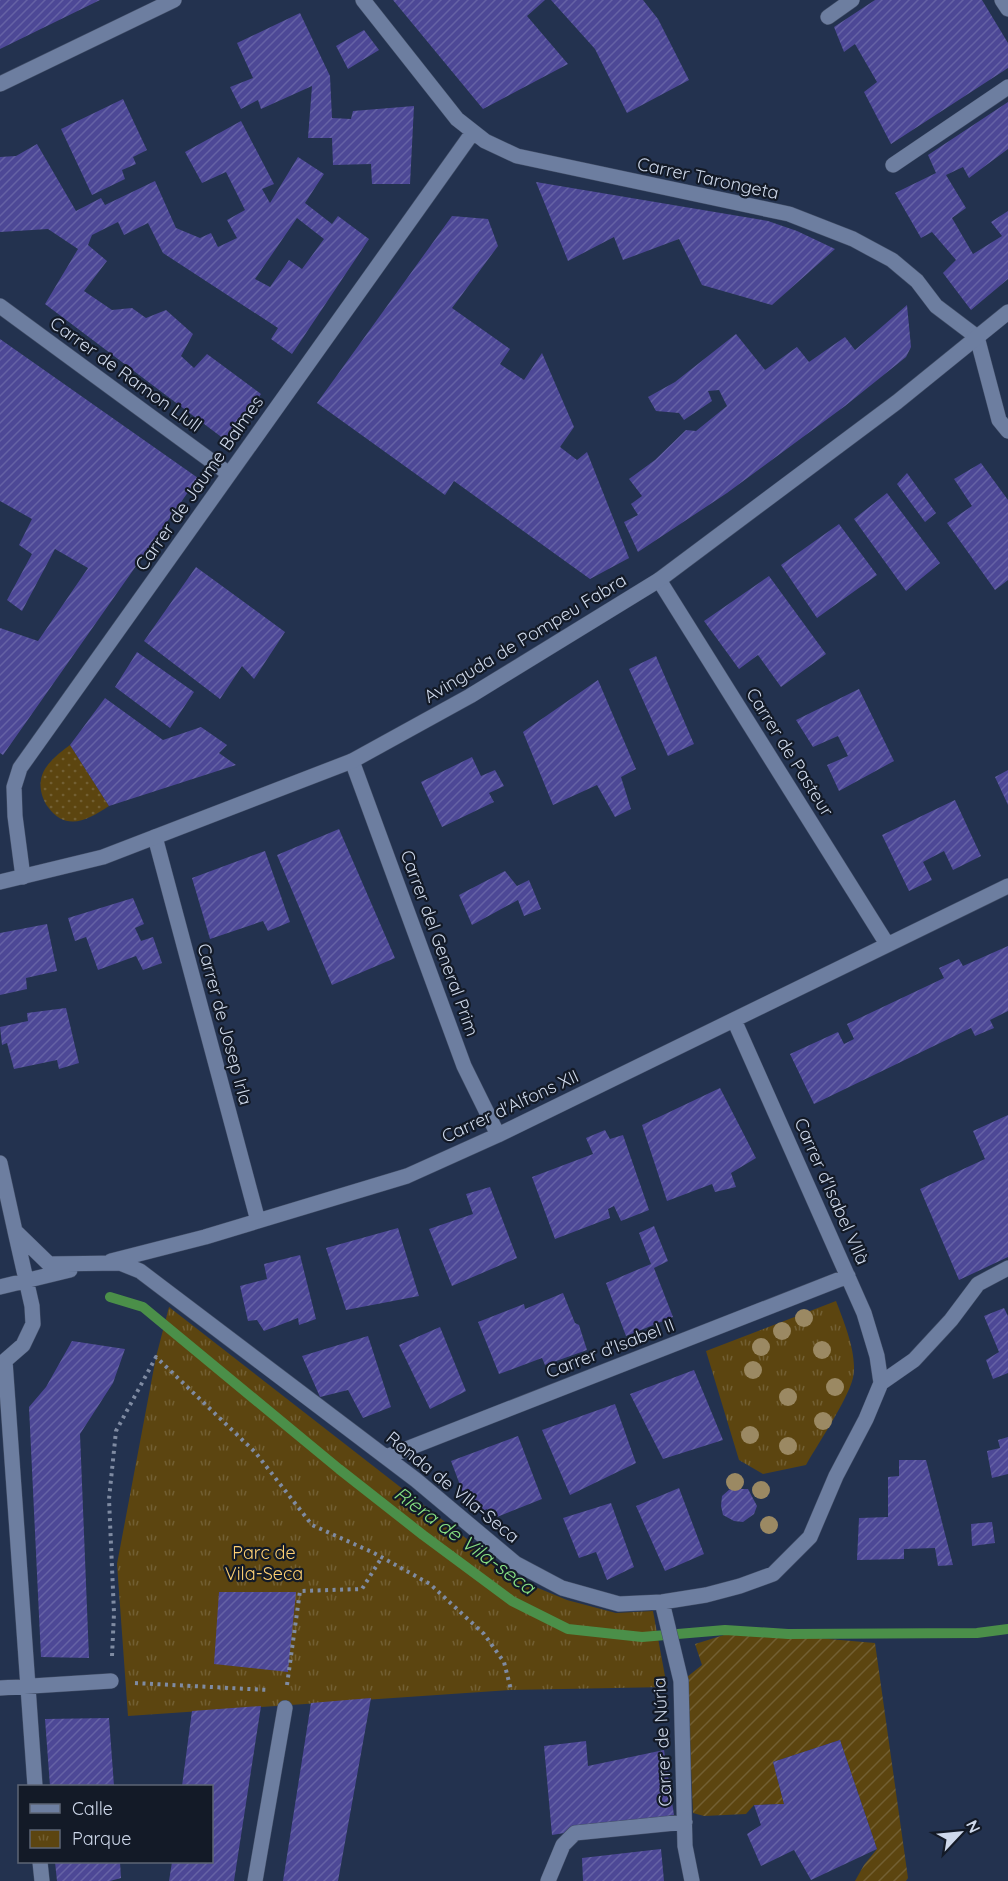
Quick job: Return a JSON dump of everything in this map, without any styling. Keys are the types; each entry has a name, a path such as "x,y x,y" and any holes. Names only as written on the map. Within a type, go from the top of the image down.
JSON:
{"street":[{"path":"0,84 174,0"},
{"name":"Carrer Tarongeta","path":"363,0 457,119 485,141 517,156 789,214 853,239 892,260 917,281 936,306 977,337"},
{"path":"828,17 852,0"},
{"path":"1002,0 1008,9"},
{"path":"893,165 1008,87"},
{"name":"Carrer de Jaume Balmes","path":"23,877 15,816 14,787 20,768 473,132"},
{"name":"Carrer de Ramon Llull","path":"0,306 229,474"},
{"name":"Avinguda de Pompeu Fabra","path":"0,882 103,857 352,761 470,696 659,580 905,395 1008,312"},
{"path":"977,337 999,420 1008,431"},
{"name":"Carrer de Pasteur","path":"659,580 887,944"},
{"name":"Carrer del General Prim","path":"352,761 464,1066 498,1135"},
{"name":"Carrer de Josep Irla","path":"155,837 258,1221"},
{"name":"Carrer d'Alfons XII","path":"0,1287 205,1237 407,1176 498,1135 1008,885"},
{"name":"Carrer d'Isabel VIlà","path":"734,1020 864,1313 877,1356 881,1383"},
{"path":"0,1163 32,1306 33,1324 23,1346 3,1363 35,1785"},
{"name":"Ronda de VIla-Seca","path":"15,1231 49,1264 120,1263 140,1271 386,1456 515,1563 562,1588 619,1604 662,1602 706,1595 773,1574 810,1537 836,1476 866,1419 881,1383"},
{"path":"881,1383 914,1360 951,1320 978,1284 1008,1269"},
{"name":"Carrer d'Isabel II","path":"386,1456 848,1276"},
{"name":"Carrer de Núria","path":"662,1602 681,1682 685,1846 692,1881"},
{"path":"0,1688 111,1682"},
{"path":"255,1881 285,1708"},
{"path":"548,1881 563,1845 575,1833 685,1822"},
{"path":"40,1863 42,1881"}],"path":[{"path":"287,1691 111,1682 114,1613 109,1499 116,1431 156,1357 255,1452 312,1525 382,1557 430,1584 484,1634 504,1662 511,1690"},
{"path":"285,1708 300,1592 362,1589 382,1557"}],"green space":[{"path":"70,745 109,806 93,816 77,821 62,819 55,815 45,801 41,787 42,775 48,764"},
{"path":"836,1301 854,1359 850,1387 806,1465 763,1474 739,1460 706,1351"},
{"name":"Parc de Vila-Seca","path":"169,1307 521,1581 567,1600 616,1613 653,1611 667,1687 511,1690 128,1716 117,1564 156,1357"},
{"path":"737,1631 875,1643 908,1878 906,1881 855,1881 877,1849 840,1740 773,1762 784,1804 754,1805 746,1814 704,1816 693,1813 687,1677 702,1665 695,1644"}],"building":[{"path":"0,0 100,0 0,49"},
{"path":"393,0 545,0 527,16 568,64 483,109"},
{"path":"551,0 643,0 658,19 689,80 627,113 595,49"},
{"path":"875,0 982,0 1008,43 1008,68 891,144 864,92 877,82 855,44 844,52 834,27"},
{"path":"300,13 330,76 332,118 351,119 353,111 414,106 410,184 372,184 371,164 333,165 332,138 308,138 312,86 261,109 258,100 241,109 230,87 253,78 237,43"},
{"path":"364,30 379,50 348,69 336,46"},
{"path":"123,99 147,150 133,157 136,164 122,170 125,179 92,195 61,129"},
{"path":"1008,102 1008,149 969,178 963,167 946,175 966,208 952,218 973,254 1002,236 991,222 1008,211 1008,279 971,310 943,273 956,260 932,232 921,238 895,193 936,173 928,155"},
{"path":"241,121 274,184 262,189 270,203 298,157 324,174 305,203 332,224 338,216 369,239 292,354 271,339 278,328 163,253 148,223 124,235 118,222 92,235 88,245 107,261 84,291 112,310 132,308 146,318 166,310 193,334 181,356 194,368 207,354 261,394 228,442 45,304 78,249 48,229 0,232 0,157 16,156 37,144 76,211 101,198 105,205 155,181 176,228 200,238 211,233 218,247 237,238 227,220 245,210 226,172 202,183 185,152","holes":["297,218 324,239 302,269 289,260 270,287 255,279"]},
{"path":"536,182 768,221 797,231 835,249 772,305 702,285 679,239 623,260 614,237 568,261"},
{"path":"452,216 488,219 498,246 452,308 510,349 500,364 524,380 542,353 574,427 560,447 577,460 587,452 629,558 590,579 454,481 445,495 317,403"},
{"path":"907,305 911,347 906,357 845,406 727,493 638,552 624,522 638,515 631,504 642,496 629,479 655,460 686,430 696,431 727,406 719,390 708,391 712,401 684,420 679,413 656,411 648,397 675,382 736,334 765,370 797,347 809,362 845,337 855,350"},
{"path":"0,339 198,478 3,755 0,753 0,628 38,641 88,568 55,549 22,611 7,600 32,554 19,545 32,519 0,501"},
{"path":"981,463 1008,500 1008,580 995,590 947,523 972,506 954,479"},
{"path":"907,473 936,513 925,522 897,484"},
{"path":"887,493 940,563 906,591 854,519"},
{"path":"839,524 877,575 817,618 781,565"},
{"path":"196,567 285,632 254,679 242,666 220,699 144,641"},
{"path":"769,576 826,654 781,687 758,655 739,669 704,621"},
{"path":"137,652 194,692 170,728 115,687"},
{"path":"656,656 694,744 668,756 629,669"},
{"path":"598,680 636,769 621,777 631,809 615,817 597,785 553,805 523,732"},
{"path":"859,689 894,761 839,791 827,765 848,756 838,736 813,747 796,720"},
{"path":"105,698 163,740 201,727 227,745 219,753 236,765 109,806 70,745"},
{"path":"472,757 481,776 495,770 504,786 489,793 494,802 442,827 421,782"},
{"path":"1008,770 1008,805 995,777"},
{"path":"955,800 981,856 953,870 944,851 923,862 932,880 909,891 882,835"},
{"path":"339,829 395,958 332,985 277,855"},
{"path":"265,851 290,922 268,931 263,921 210,939 192,878"},
{"path":"505,871 517,886 529,880 541,909 524,916 518,900 472,925 459,895"},
{"path":"133,898 144,924 135,928 141,941 153,937 162,963 143,970 136,956 98,970 86,937 75,941 68,918"},
{"path":"47,924 57,971 26,978 27,989 0,995 0,933"},
{"path":"1008,946 1008,1011 990,1020 994,1028 975,1036 971,1028 814,1104 790,1054 838,1032 844,1044 854,1039 847,1024 944,978 939,968 959,959 963,966"},
{"path":"66,1008 79,1063 59,1069 57,1060 14,1069 7,1043 2,1045 0,1027 28,1021 27,1013"},
{"path":"720,1088 756,1158 731,1173 736,1187 715,1192 712,1184 667,1201 642,1125"},
{"path":"1008,1115 1008,1257 959,1280 920,1189 985,1159 973,1131"},
{"path":"605,1130 610,1139 623,1135 649,1210 621,1221 614,1206 608,1209 610,1218 555,1239 532,1177 593,1154 586,1138"},
{"path":"490,1187 517,1258 452,1286 429,1229 473,1214 466,1194"},
{"path":"654,1226 668,1261 654,1268 673,1317 626,1336 606,1283 651,1264 639,1233"},
{"path":"398,1228 419,1296 346,1310 326,1248"},
{"path":"300,1255 316,1319 299,1325 298,1318 264,1331 257,1320 248,1321 240,1286 267,1279 264,1264"},
{"path":"563,1293 575,1323 579,1325 587,1350 545,1365 542,1358 499,1374 478,1322 524,1304 525,1309"},
{"path":"1004,1308 1008,1316 1008,1373 993,1379 986,1360 999,1352 984,1316"},
{"path":"440,1327 466,1391 430,1409 399,1345"},
{"path":"368,1336 391,1407 363,1418 348,1390 320,1397 302,1356"},
{"path":"72,1341 125,1349 113,1383 80,1434 89,1658 41,1657 29,1407 46,1387"},
{"path":"694,1370 723,1440 663,1459 630,1394"},
{"path":"615,1404 636,1463 570,1495 542,1430"},
{"path":"518,1436 542,1499 492,1519 487,1509 480,1512 469,1491 463,1493 451,1461"},
{"path":"1008,1437 1008,1474 992,1478 987,1451 1000,1448 998,1440"},
{"path":"899,1460 926,1460 953,1565 938,1566 935,1548 904,1549 904,1559 857,1560 859,1518 888,1517 888,1477 899,1476"},
{"path":"679,1488 704,1554 665,1571 636,1506"},
{"path":"730,1489 748,1489 757,1506 754,1514 743,1522 734,1521 723,1515 722,1496"},
{"path":"611,1503 634,1567 607,1580 596,1552 579,1558 563,1518"},
{"path":"992,1522 995,1543 972,1546 971,1524"},
{"path":"219,1592 296,1592 288,1672 214,1664"},
{"path":"371,1698 338,1881 283,1881 311,1703"},
{"path":"261,1706 234,1881 169,1881 172,1863 213,1863 213,1785 182,1785 192,1711"},
{"path":"109,1718 114,1785 50,1785 45,1719"},
{"path":"840,1740 877,1849 811,1880 794,1850 761,1866 747,1834 761,1825 754,1805 784,1804 773,1762"},
{"path":"586,1741 588,1766 664,1750 674,1815 552,1835 544,1746"},
{"path":"661,1849 664,1881 583,1881 582,1858"},
{"path":"55,1863 120,1863 121,1878 110,1881 57,1881"}],"waterway":[{"name":"Riera de Vila-seca","path":"110,1297 143,1307 339,1469 423,1535 512,1601 568,1629 642,1637 725,1630 788,1634 977,1633 1008,1629"}]}
